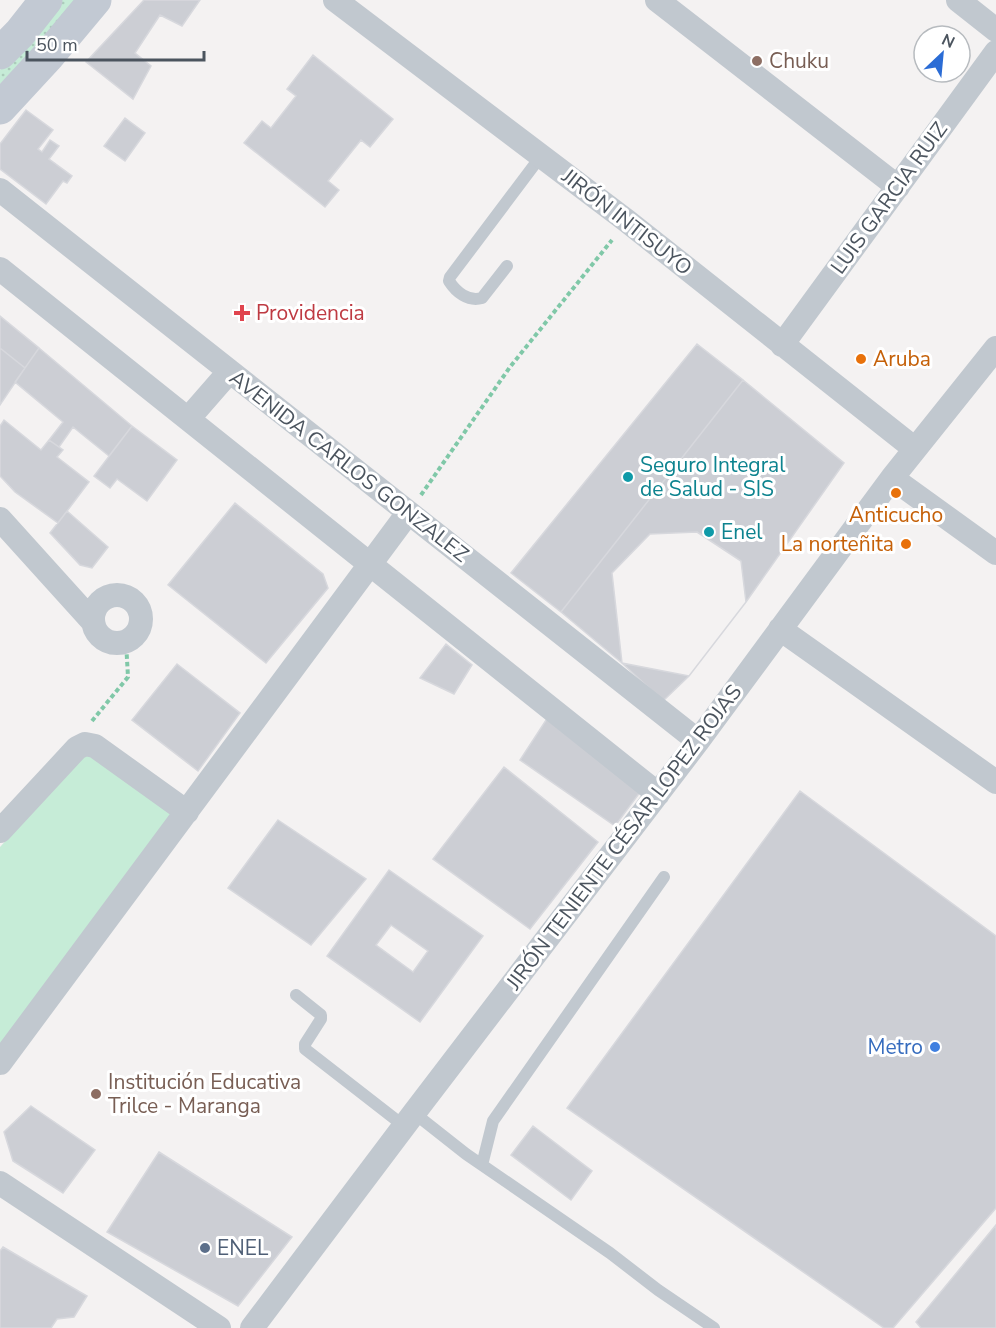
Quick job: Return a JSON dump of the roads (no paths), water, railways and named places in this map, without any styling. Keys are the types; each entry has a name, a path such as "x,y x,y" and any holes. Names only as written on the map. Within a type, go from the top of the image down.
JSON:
{"street":[{"path":"0,53 20,33 46,0"},
{"path":"0,108 50,55 95,0"},
{"name":"JIRÓN INTISUYO","path":"335,0 627,221 915,449"},
{"path":"657,0 898,187"},
{"path":"958,0 996,30"},
{"name":"LUIS GARCIA RUIZ","path":"782,345 996,52"},
{"name":"AVENIDA CARLOS GONZALEZ","path":"0,190 698,741"},
{"path":"0,269 658,794"},
{"name":"JIRÓN TENIENTE CÉSAR LOPEZ ROJAS","path":"252,1328 698,741 892,478 996,348"},
{"path":"188,419 229,372"},
{"path":"892,478 996,553"},
{"path":"0,1064 408,513"},
{"path":"0,519 91,610 96,631 102,638 110,642 126,642 133,638 141,626 142,618 136,603 120,595 112,595 91,610"},
{"path":"780,629 996,782"},
{"path":"0,831 77,748 85,744 95,746 187,812"},
{"path":"0,1184 219,1328"}],"lane":[{"path":"507,266 482,298 477,300 469,299 456,290 449,281 450,276 541,156"},
{"path":"482,1165 493,1121 664,877"},
{"path":"296,995 321,1016 304,1044 304,1048 409,1120 482,1165 714,1328"}],"place":[{"name":"Chuku","path":"757,61"},
{"name":"Providencia","path":"242,313"},
{"name":"Aruba","path":"861,359"},
{"name":"Seguro Integral de Salud - SIS","path":"628,477"},
{"name":"Anticucho","path":"896,493"},
{"name":"Enel","path":"709,532"},
{"name":"La norteñita","path":"906,544"},
{"name":"Metro","path":"935,1047"},
{"name":"Institución Educativa Trilce - Maranga","path":"96,1094"},
{"name":"ENEL","path":"205,1248"}]}
